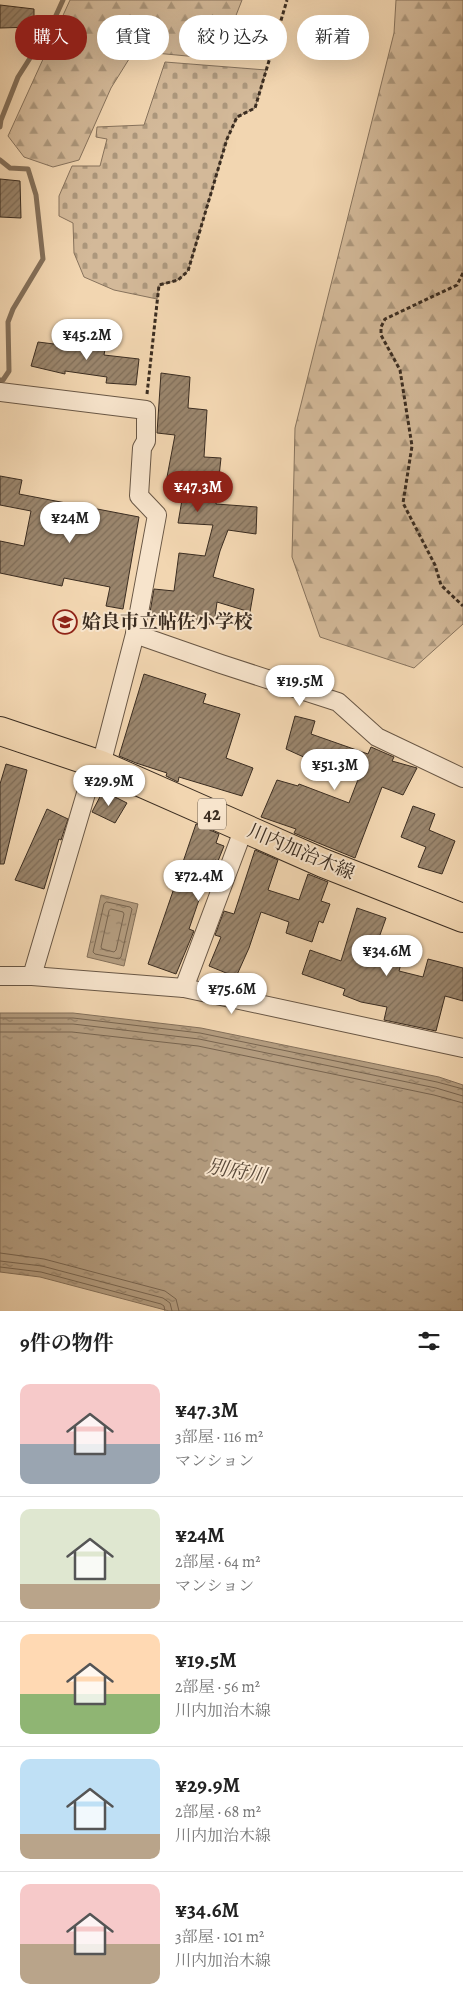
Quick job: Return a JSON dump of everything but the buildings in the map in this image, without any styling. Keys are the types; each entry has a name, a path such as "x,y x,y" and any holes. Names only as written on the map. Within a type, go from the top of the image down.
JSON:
{"main road":[{"name":"川内加治木線","path":"0,731 98,764 323,863 463,918"}],"street":[{"path":"0,392 146,410 146,441 142,448 139,496 157,516 135,634 98,764 32,976"},
{"path":"135,634 338,702 377,737 463,778"},
{"path":"184,988 244,828"},
{"path":"0,976 32,976 184,988 463,1048"}],"path":[{"path":"146,410 159,285 178,280 188,271 227,139 237,117 255,108 287,0"},
{"path":"463,273 456,285 385,320 381,327 381,335 400,370 412,446 403,503 435,565 441,585 463,606"}],"green space":[{"path":"70,0 242,0 236,15 179,15 179,55 169,54 169,15 97,15 97,60 128,60 111,88 79,160 53,167 24,157 8,136 43,60 87,60 87,15 63,15"},
{"path":"396,0 463,0 463,624 414,668 320,637 292,557 295,428 394,33"},
{"path":"165,62 266,70 255,108 237,117 227,139 188,271 178,280 159,285 157,299 114,290 84,277 74,253 73,223 59,216 59,196 72,166 100,166 107,139 96,137 97,127 144,125"}],"water":[{"path":"101,895 138,904 124,966 87,957"},
{"name":"別府川","path":"0,1013 73,1013 201,1028 439,1077 463,1085 463,1311 169,1311 40,1277 0,1272"}],"waterway":[{"path":"0,127 18,77 53,22 63,0"},
{"path":"0,160 10,168 28,169 36,195 43,259 13,309 8,322 9,371 3,380 0,380"}],"place":[{"name":"姶良市立帖佐小学校","path":"65,622"}]}
